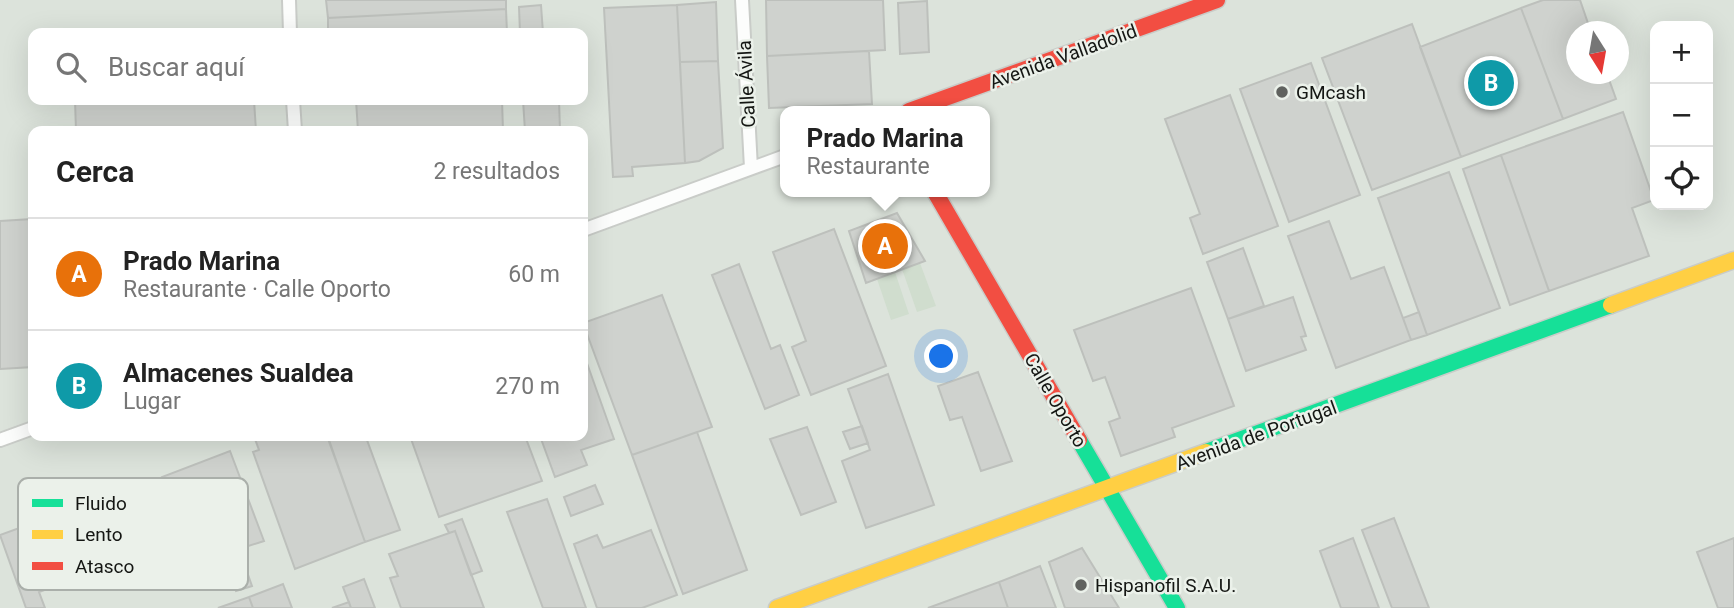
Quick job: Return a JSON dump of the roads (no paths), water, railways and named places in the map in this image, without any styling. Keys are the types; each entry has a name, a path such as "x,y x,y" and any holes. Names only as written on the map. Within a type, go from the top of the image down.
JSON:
{"street":[{"path":"289,0 290,28"},
{"name":"Calle Ávila","path":"742,0 751,168"},
{"name":"Avenida Valladolid","path":"922,106 1196,4 1217,0"},
{"path":"293,105 295,126"},
{"path":"588,228 780,158"},
{"name":"Calle Oporto","path":"938,197 1177,608"},
{"name":"Avenida de Portugal","path":"777,608 804,603 1734,261"},
{"path":"0,440 28,430"}],"place":[{"name":"Almacenes Sualdea","path":"1491,83"},
{"name":"GMcash","path":"1282,92"},
{"name":"Prado Marina","path":"885,246"},
{"name":"Hispanofil S.A.U.","path":"1081,585"}]}
